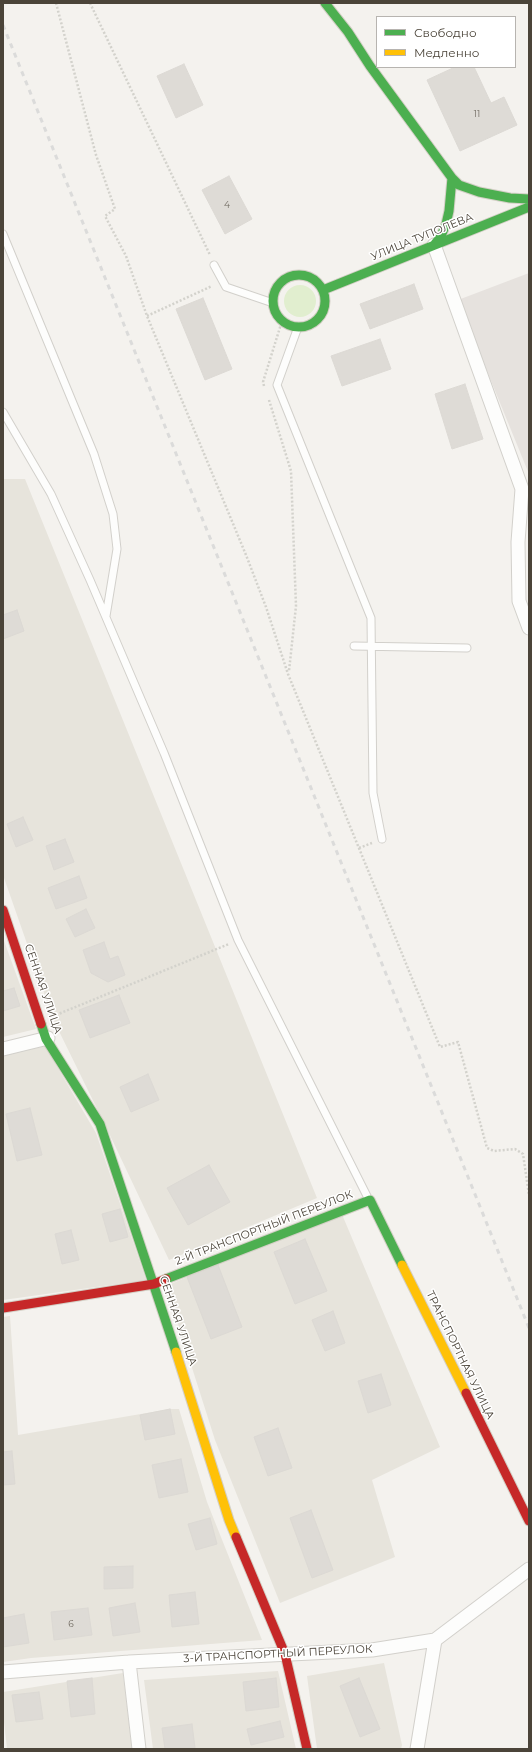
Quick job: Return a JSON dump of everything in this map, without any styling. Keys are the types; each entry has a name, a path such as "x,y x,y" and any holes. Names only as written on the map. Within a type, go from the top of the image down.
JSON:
{"street":[{"path":"325,3 348,32 370,66 452,178 459,185 484,194 529,199"},
{"path":"452,178 449,211 446,224 441,236 434,245 522,489 518,542 519,601 529,628"},
{"name":"УЛИЦА ТУПОЛЕВА","path":"323,290 529,206"},
{"path":"302,275 311,278 318,283 323,290 325,308 321,316 315,322 307,326 298,327 289,325 282,321 274,309 274,294 278,286 285,279 302,275"},
{"name":"СЕННАЯ УЛИЦА","path":"3,910 47,1038 100,1124 196,1412 229,1520 285,1654 308,1749"},
{"path":"3,1048 47,1038"},
{"name":"2-Й ТРАНСПОРТНЫЙ ПЕРЕУЛОК","path":"3,1308 154,1284 370,1200"},
{"name":"ТРАНСПОРТНАЯ УЛИЦА","path":"370,1200 529,1521"},
{"name":"3-Й ТРАНСПОРТНЫЙ ПЕРЕУЛОК","path":"3,1672 129,1662 372,1650 435,1640 529,1570"},
{"path":"417,1749 435,1640"},
{"path":"129,1662 139,1749"}],"lane":[{"path":"3,234 94,454 113,514 117,549 106,616"},
{"path":"214,265 226,287 273,302"},
{"path":"298,327 277,385 371,618 373,793 382,839"},
{"path":"3,412 50,494 106,616 164,753 238,940 370,1200"},
{"path":"354,646 467,648"}],"path":[{"path":"56,3 96,155 115,209 105,216 126,256 147,316 246,555 266,607 288,674 440,1047 458,1042 487,1148 494,1151 515,1149 523,1154 529,1196"},
{"path":"90,3 214,265"},
{"path":"147,316 222,282"},
{"path":"265,389 263,382 282,321"},
{"path":"268,397 291,471 296,606 288,674"},
{"path":"41,1022 238,940"}],"shaded area":[{"path":"529,273 529,474 458,300"},
{"path":"3,479 25,479 317,1198 169,1260 54,1021 3,875"},
{"path":"3,938 36,1029 3,1037"},
{"path":"45,1046 96,1133 146,1280 3,1300 3,1056"},
{"path":"341,1212 440,1447 372,1480 395,1557 280,1603 215,1440 166,1286"},
{"path":"10,1316 18,1435 170,1409 179,1409 207,1502 262,1640 31,1658 3,1662 3,1317"},
{"path":"384,1663 402,1745 401,1749 317,1749 307,1676"},
{"path":"278,1671 296,1749 153,1749 144,1680"},
{"path":"123,1673 132,1749 7,1749 3,1713 3,1692"}],"green space":[{"path":"297,285 303,285 312,289 316,301 312,313 303,317 297,317 288,313 284,304 284,298 288,289"}],"building":[{"path":"184,64 203,105 176,118 157,76"},
{"path":"453,68 474,68 491,103 504,97 517,125 460,151 427,80"},
{"path":"229,176 252,219 225,234 202,190"},
{"path":"414,284 423,309 370,329 360,304"},
{"path":"203,298 232,369 205,380 176,309"},
{"path":"380,339 391,369 342,386 331,356"},
{"path":"465,384 483,439 452,449 435,394"},
{"path":"17,610 24,631 3,639 3,615"},
{"path":"23,817 33,840 16,847 7,824"},
{"path":"65,839 74,862 54,870 46,846"},
{"path":"79,876 87,898 56,909 48,888"},
{"path":"86,909 95,928 75,937 66,919"},
{"path":"104,942 110,959 118,956 125,975 108,982 91,973 83,950"},
{"path":"14,988 20,1006 3,1011 3,991"},
{"path":"119,995 130,1023 90,1038 79,1010"},
{"path":"148,1074 159,1100 131,1112 120,1087"},
{"path":"30,1108 42,1155 17,1161 6,1114"},
{"path":"209,1165 230,1202 188,1225 167,1188"},
{"path":"120,1209 128,1237 110,1242 102,1214"},
{"path":"71,1230 79,1260 62,1264 55,1234"},
{"path":"305,1239 327,1291 295,1304 274,1252"},
{"path":"218,1265 242,1327 211,1339 187,1277"},
{"path":"333,1311 345,1343 325,1351 312,1320"},
{"path":"381,1374 391,1405 368,1413 358,1381"},
{"path":"170,1409 175,1434 145,1440 140,1415"},
{"path":"278,1428 292,1468 268,1476 254,1437"},
{"path":"12,1451 15,1484 3,1485 3,1452"},
{"path":"181,1459 188,1492 159,1498 152,1465"},
{"path":"311,1510 333,1570 312,1578 290,1518"},
{"path":"210,1518 217,1544 196,1550 188,1524"},
{"path":"133,1566 133,1588 104,1589 104,1567"},
{"path":"195,1592 199,1624 172,1627 169,1595"},
{"path":"135,1603 140,1632 113,1636 109,1608"},
{"path":"88,1608 92,1635 54,1640 51,1612"},
{"path":"24,1614 29,1643 3,1647 3,1618"},
{"path":"92,1678 95,1714 71,1717 67,1681"},
{"path":"276,1678 279,1707 246,1711 243,1682"},
{"path":"359,1678 380,1729 360,1737 340,1686"},
{"path":"39,1692 43,1719 16,1722 12,1695"},
{"path":"280,1721 284,1737 251,1745 247,1729"},
{"path":"192,1724 195,1748 165,1749 162,1728"}],"railway":[{"path":"3,25 529,1328"}],"traffic: fast":[{"path":"325,3 348,32 370,66 452,178 459,185 479,192 510,198 529,199"},
{"path":"434,245 441,236 446,224 449,211 452,178"},
{"path":"323,290 529,207"},
{"path":"299,275 313,279 321,287 325,301 321,315 313,323 299,327 285,323 277,315 273,301 277,287 285,279 299,275"},
{"path":"41,1024 46,1039 100,1124 176,1352"},
{"path":"166,1279 370,1200 402,1265"}],"traffic: slow":[{"path":"402,1265 466,1393"},
{"path":"176,1352 229,1520 236,1537"}],"traffic: jam":[{"path":"3,910 41,1024"},
{"path":"3,1308 154,1284 166,1279"},
{"path":"466,1393 529,1521"},
{"path":"236,1537 285,1654 307,1749"}]}
